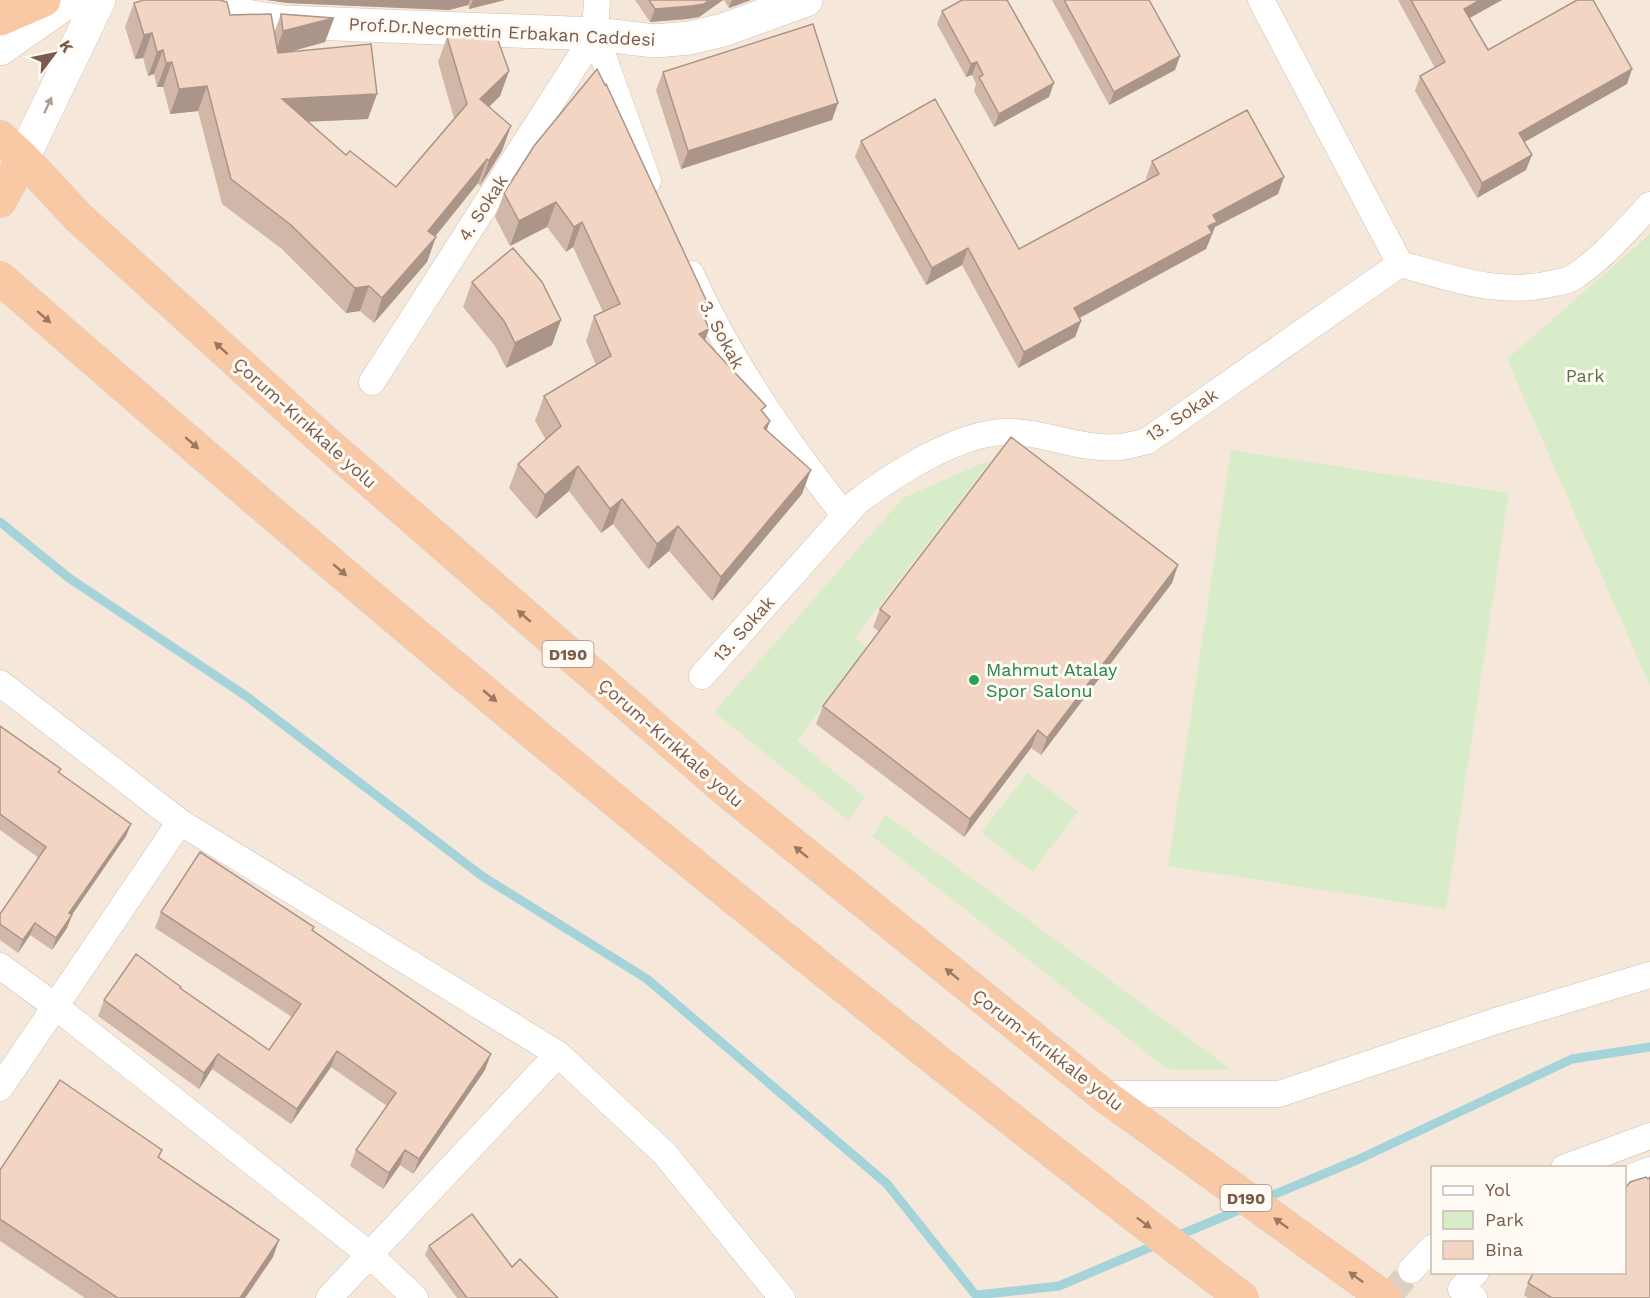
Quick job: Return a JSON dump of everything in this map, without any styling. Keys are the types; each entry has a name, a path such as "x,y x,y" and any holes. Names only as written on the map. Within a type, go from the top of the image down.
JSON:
{"highway":[{"path":"0,19 44,0"},
{"path":"0,201 12,147"},
{"name":"Çorum-Kırıkkale yolu","path":"12,147 78,217 322,439 736,799 1102,1094 1385,1298"},
{"path":"0,278 395,617 753,915 1098,1188 1242,1298"}],"street":[{"path":"0,49 70,0"},
{"path":"12,147 99,0"},
{"name":"Prof.Dr.Necmettin Erbakan Caddesi","path":"194,0 251,17 285,22 596,34 655,41 690,38 723,30 806,0"},
{"path":"597,0 596,34 646,178 656,199"},
{"path":"1261,0 1400,264 1477,285 1515,289 1544,286 1570,279 1592,262 1650,206"},
{"name":"4. Sokak","path":"372,382 596,34"},
{"name":"3. Sokak","path":"680,251 718,331 741,371 801,459 845,516"},
{"name":"13. Sokak","path":"702,676 857,502 886,481 935,453 977,436 1006,432 1092,446 1120,447 1147,441 1400,264"},
{"path":"0,683 180,822 558,1054 665,1154 775,1295"},
{"path":"0,1088 180,822"},
{"path":"0,966 55,1006 370,1255 415,1298"},
{"path":"1102,1094 1279,1094 1496,1021 1650,975"},
{"path":"329,1298 558,1054"},
{"path":"1567,1166 1650,1136"},
{"path":"1626,1179 1650,1170"},
{"path":"1411,1270 1431,1249"},
{"path":"1474,1274 1461,1289 1474,1298"}],"shaded area":[{"path":"0,0 1650,0 1650,1298 0,1298"}],"green space":[{"name":"Park","path":"1650,234 1650,686 1507,359"},
{"path":"1231,450 1509,493 1446,909 1168,866"},
{"path":"992,459 855,638 867,647 797,741 865,797 849,821 714,712 903,498"},
{"path":"1028,773 1078,812 1032,872 981,832"},
{"path":"886,815 1232,1070 1167,1069 872,836"}],"building":[{"path":"144,0 220,0 227,2 230,15 271,14 278,53 371,44 377,94 282,99 346,155 350,151 396,187 467,104 447,37 495,32 509,71 480,99 511,126 489,161 487,159 428,231 436,237 382,298 369,286 355,288 291,225 231,179 207,86 179,89 172,62 166,63 163,50 157,52 152,33 144,35 134,3"},
{"path":"649,0 709,0 704,4 692,6 655,9"},
{"path":"962,0 1007,0 1054,83 999,114 979,77 983,75 977,62 971,64 942,11"},
{"path":"1064,0 1149,0 1180,56 1114,92"},
{"path":"1411,0 1480,0 1464,9 1488,50 1577,0 1593,0 1632,69 1519,133 1532,155 1482,183 1420,76 1445,62"},
{"path":"281,14 334,18 283,31"},
{"path":"813,24 838,103 688,151 663,72"},
{"path":"597,69 707,302 699,305 709,329 699,334 766,406 761,410 770,421 764,428 811,470 721,577 678,526 657,544 622,499 610,509 578,466 545,495 518,464 561,426 544,396 611,356 594,316 620,304 582,222 574,227 556,202 519,221 504,193 534,146"},
{"path":"935,99 1019,249 1159,174 1152,161 1247,110 1284,177 1213,215 1217,222 1208,226 1212,233 1074,308 1081,321 1024,352 968,248 932,268 861,141"},
{"path":"513,248 542,282 561,320 515,343 504,321 472,282"},
{"name":"Mahmut Atalay Spor Salonu","path":"1011,437 1178,565 1047,738 1038,730 970,819 823,706 890,617 880,609"},
{"path":"0,726 61,769 58,772 131,824 69,913 72,915 56,938 35,923 23,940 0,924 0,914 46,847 0,814"},
{"path":"200,852 314,927 312,930 491,1054 419,1159 405,1150 389,1173 356,1150 396,1093 337,1051 297,1109 218,1054 204,1073 104,1000 136,954 180,988 269,1050 301,1004 161,912"},
{"path":"60,1080 162,1150 158,1157 279,1240 240,1298 118,1298 0,1219 0,1170"},
{"path":"1650,1177 1650,1298 1552,1298 1528,1283 1533,1274 1626,1274 1626,1187 1630,1182"},
{"path":"472,1214 512,1267 520,1259 558,1298 467,1298 429,1246"}],"waterway":[{"path":"0,522 69,578 246,696 482,876 647,979 887,1184 978,1298"},
{"path":"1261,1200 1357,1160 1572,1059 1650,1047"},
{"path":"1175,1237 1246,1207"},
{"path":"977,1295 1059,1286 1160,1243"}],"tunnel":[{"path":"1388,1298 1411,1270"}],"place":[{"name":"Mahmut Atalay Spor Salonu","path":"974,680"}]}
